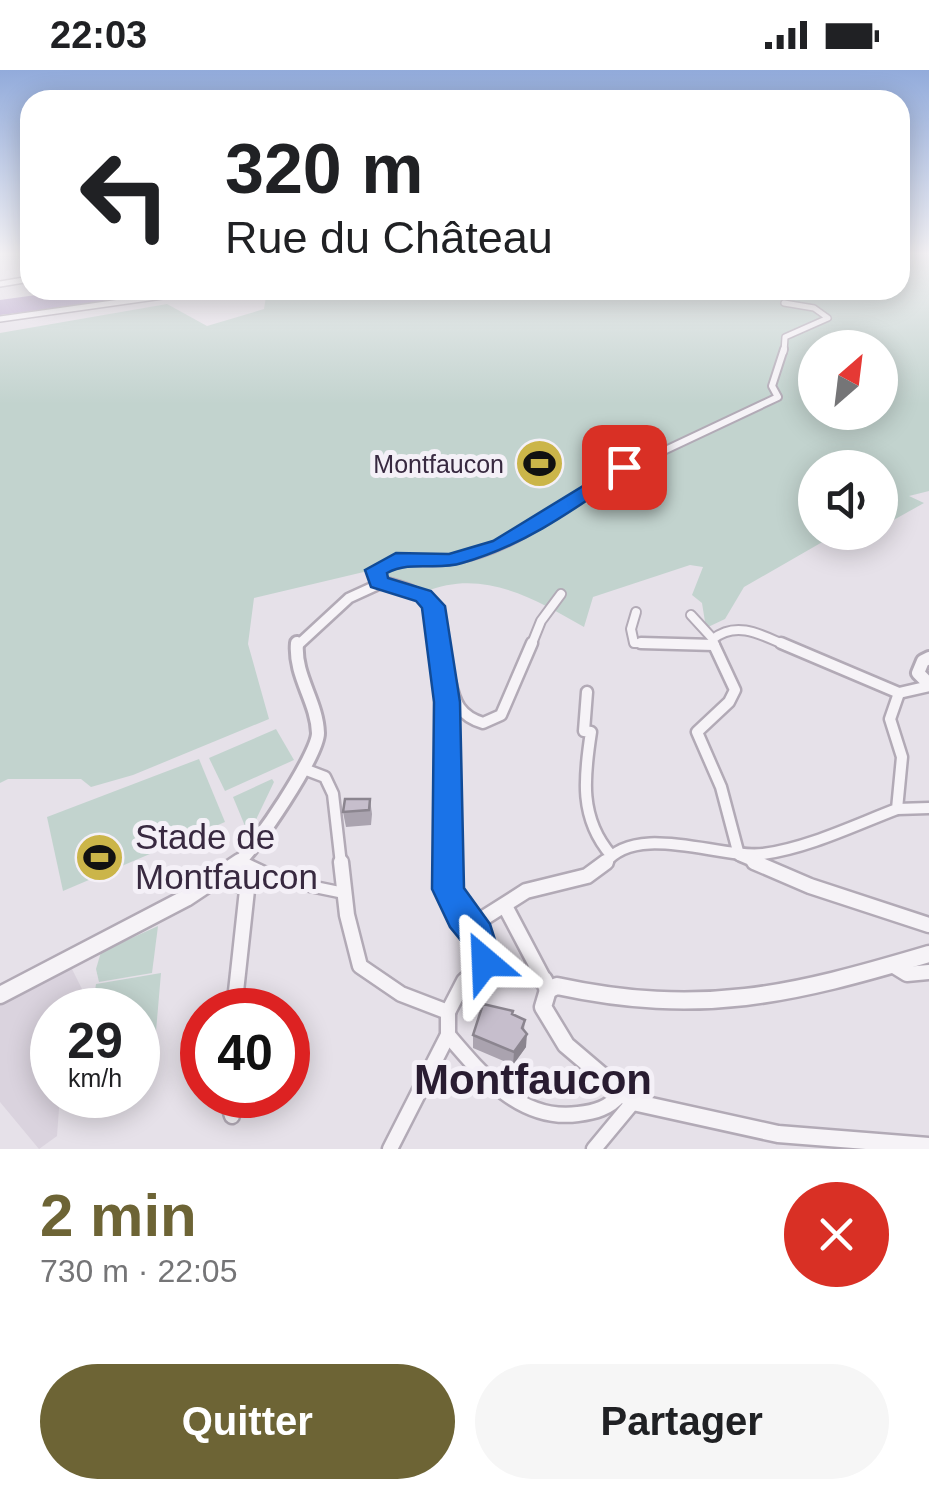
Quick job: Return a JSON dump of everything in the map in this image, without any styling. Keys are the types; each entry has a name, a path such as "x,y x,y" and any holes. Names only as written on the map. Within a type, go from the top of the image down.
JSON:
{"street":[{"path":"0,319 111,303"},
{"path":"378,582 376,570 396,560 450,560 500,546 552,516 615,471 778,397 772,386 783,360 785,337 828,318 814,308 786,303"},
{"path":"1,994 62,957 184,897 241,860 304,769 318,740 311,701 296,666 297,643 333,610 378,582 424,596 433,606 448,724 448,889 478,935 485,962"},
{"path":"441,661 447,666 461,716 483,723 495,720 508,704 541,621 562,594"},
{"path":"636,612 631,629 637,659"},
{"path":"691,615 714,642 735,690 729,702 696,732 721,787 739,854"},
{"path":"634,643 714,642 723,631 747,629 899,693 929,685 918,673 922,661 929,658"},
{"path":"587,692 584,731 591,732 582,797 599,844 612,854"},
{"path":"897,809 902,757 890,719 899,693"},
{"path":"304,769 325,777 333,794 345,893 360,966 401,994 448,1012"},
{"path":"471,926 537,886 585,877 606,864 612,854 644,845 672,843 761,854 897,809 929,808"},
{"path":"739,854 810,886 929,926"},
{"path":"241,860 281,880 345,893"},
{"path":"224,872 247,890 236,988"},
{"path":"505,906 546,985 543,1006 553,1030 627,1098 778,1134 929,1146"},
{"path":"485,962 546,985 594,996 647,1002 731,1003 929,954"},
{"path":"390,1149 448,1035 448,1012 464,982 485,962"},
{"path":"893,965 907,974 929,972"},
{"path":"448,1035 480,1074 525,1107 553,1116 583,1114 627,1098"},
{"path":"594,1149 627,1098"}],"shaded area":[{"path":"0,303 106,303 0,315"},
{"path":"265,303 929,303 929,491 909,496 924,503 898,518 898,450 798,450 798,550 808,550 744,587 725,619 706,628 702,603 692,595 703,567 690,565 593,597 584,627 507,590 467,583 425,592 368,571 254,598 248,644 269,719 133,775 91,787 81,779 8,779 0,783 0,333 167,304 207,326 264,309"},
{"path":"276,729 294,760 225,791 209,758"},
{"name":"Stade de Montfaucon","path":"199,759 225,822 63,891 47,817"},
{"path":"272,779 251,830 245,826 233,797"},
{"path":"158,926 152,973 99,982 96,969 101,952"},
{"path":"68,961 82,988 30,988 30,1118 58,1118 57,1136 39,1149 0,1102 0,1004"},
{"path":"161,973 160,988 95,988 96,984"}],"building":[{"path":"345,799 370,799 369,810 343,812"},
{"path":"483,1004 513,1011 525,1020 522,1028 527,1034 514,1052 473,1035"}],"place":[{"name":"Montfaucon","path":"539,464"},
{"name":"Stade de Montfaucon","path":"100,857"}],"district":[{"name":"Montfaucon","path":"533,1079"}],"route":[{"path":"485,962 478,935 461,916 448,889 447,702 433,606 424,596 378,582 376,570 396,560 450,560 500,546 624,467"}]}
